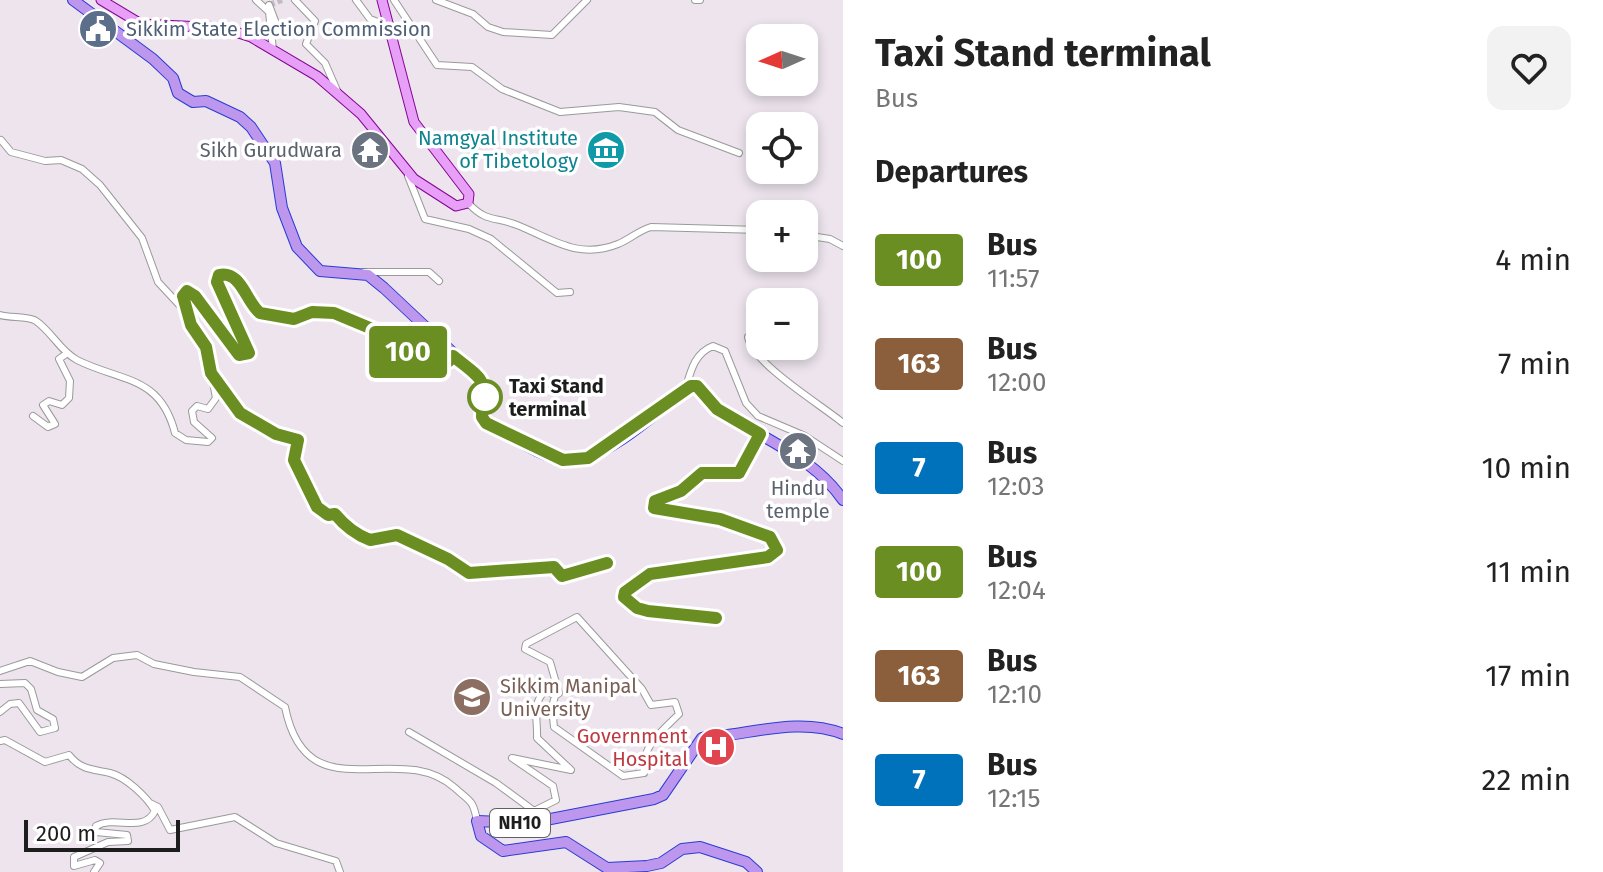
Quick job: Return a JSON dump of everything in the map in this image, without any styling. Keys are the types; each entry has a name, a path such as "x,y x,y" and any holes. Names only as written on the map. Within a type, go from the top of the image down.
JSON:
{"highway":[{"path":"73,0 153,59 173,78 178,93 193,102 206,101 240,117 251,127 275,163 282,208 297,247 320,271 368,275 384,288 482,380 485,390 482,417 486,423 563,460 588,458 686,390 697,386 717,409 816,468 843,500"},
{"name":"NH10","path":"757,872 746,862 700,847 682,849 661,863 624,869 601,866 566,842 503,851 481,836 477,821 530,823 663,795 686,757 702,738 713,734 771,728 829,728 843,734"}],"main road":[{"path":"101,0 141,24 223,28 251,37 317,76 361,114 414,179 456,206 468,203 469,194 414,122 382,0"}],"street":[{"path":"256,0 269,12 273,50"},
{"path":"295,0 315,21 306,44 325,63 338,86 339,95"},
{"path":"356,0 370,19 391,28"},
{"path":"394,0 437,65 472,67 502,89 560,112 619,107 655,112 678,130 739,153"},
{"path":"436,0 473,14 488,27 503,32 552,35 587,0"},
{"path":"269,5 277,26 273,29"},
{"path":"0,315 36,321 66,354 143,383 163,401 175,433 198,442 208,442 212,438 194,422 192,411 197,406 208,409 214,405 206,347 184,310 158,282 142,238 100,185 82,169 61,160 45,161 11,152 1,140"},
{"path":"404,166 425,219 469,229 491,239 557,293 570,292"},
{"path":"468,203 483,219 512,223 561,247 581,251 616,245 651,227 746,230"},
{"path":"818,237 843,246"},
{"path":"357,273 429,272 439,281"},
{"path":"184,310 182,299 187,291 195,296 239,355 246,356 245,343 217,282 219,275 225,273 233,276 260,313 294,319 312,312 334,313 382,333 413,357 449,361 453,356"},
{"path":"686,390 695,361 703,350 713,346 725,351 746,403 758,416 805,436 843,461"},
{"path":"33,416 48,427 55,424 43,405 49,401 62,405 69,398 70,381 59,359 66,354"},
{"path":"763,360 843,423"},
{"path":"211,373 240,413 276,434 298,440 294,460 317,507 328,515 335,514 346,527 358,530 362,537 370,540 397,535 448,559 469,573 554,567 562,576 607,563"},
{"path":"716,618 637,608 624,597 625,592 650,574 768,557 777,550 770,537 720,519 654,508 655,501 681,491 702,473 739,473 760,434"},
{"path":"577,617 642,689 651,705 675,702 680,707 679,714 652,741 643,765 644,773 623,776 554,727 552,707 555,696 559,693 550,662 529,653 525,649 526,644 577,617"},
{"path":"0,671 30,661 82,677 122,655 137,655 154,664 240,677 285,707 290,731 315,760 332,769 392,768 439,773 474,802 477,821"},
{"path":"0,684 25,683 31,689 37,710 53,719 55,728 40,732 19,703 10,704 0,712"},
{"path":"555,696 546,690 535,705 537,738 571,770 512,758 553,786 556,800 569,814"},
{"path":"409,732 496,783 534,811 556,800"},
{"path":"0,741 5,740 45,762 69,755 78,766 119,776 158,807 170,830 235,817 276,843 336,861 340,872"},
{"path":"94,872 100,863 95,860 74,866 74,857 108,842 128,841 127,835 96,832 96,826 114,821 140,824 151,819 155,811 150,803"}],"tunnel":[{"path":"269,5 282,0"}],"bus line":[{"name":"100","path":"607,563 562,576 554,567 469,573 448,559 397,535 370,540 362,537 358,530 346,527 335,514 328,515 317,507 294,460 298,440 276,434 240,413 216,381 211,373 206,347 184,310 183,296 187,291 195,296 239,355 249,353 217,282 219,275 225,273 233,276 253,308 260,313 294,319 312,312 334,313 382,333 413,357 449,361 453,356 482,380 485,390 482,417 486,423 563,460 588,458 691,386 697,386 727,417 747,424 760,434 739,473 731,476 702,473 681,491 655,501 654,508 720,519 770,537 777,550 768,557 728,560 650,574 625,592 624,597 637,608 648,611 716,618"}],"place":[{"name":"Sikkim State Election Commission","path":"98,29"},
{"name":"Sikh Gurudwara","path":"370,150"},
{"name":"Namgyal Institute of Tibetology","path":"606,150"},
{"name":"Taxi Stand terminal","path":"485,397"},
{"name":"Hindu temple","path":"798,451"},
{"name":"Sikkim Manipal University","path":"472,697"},
{"name":"Government Hospital","path":"716,747"}]}
